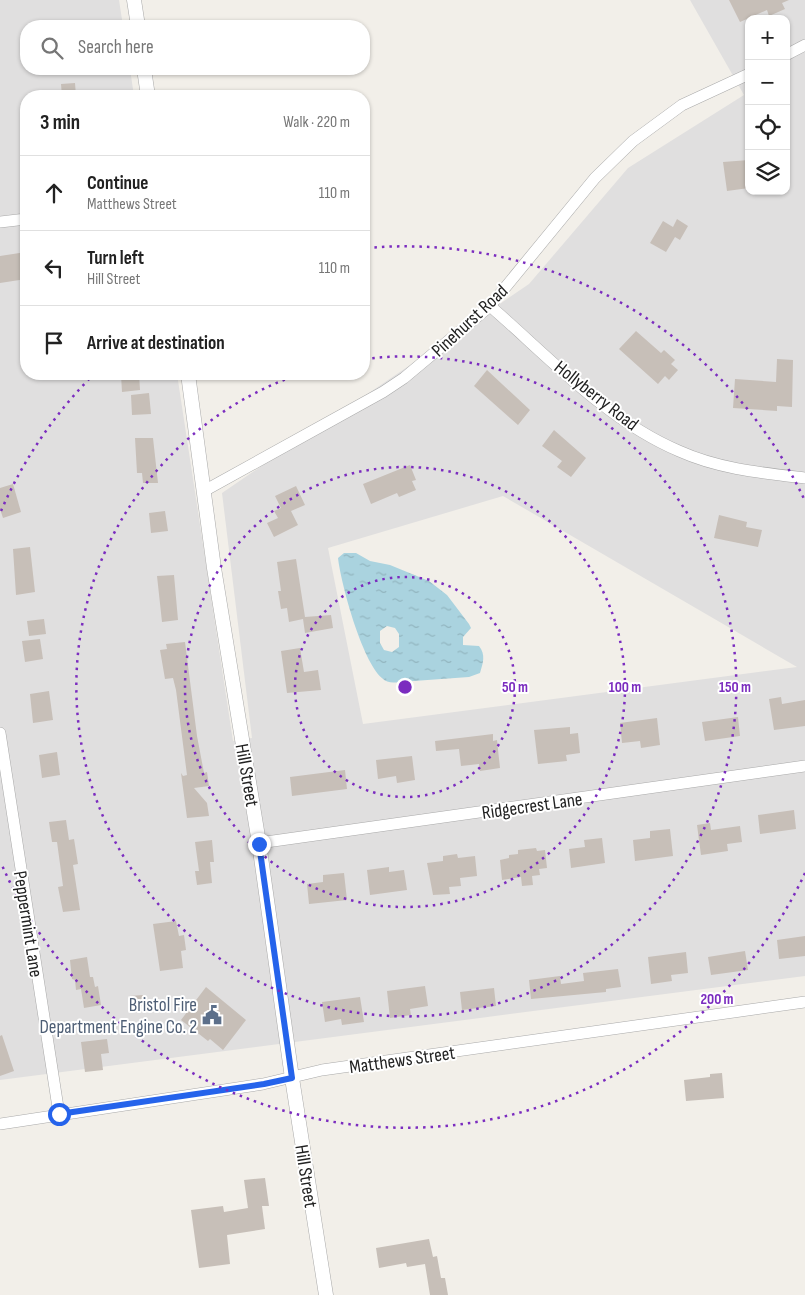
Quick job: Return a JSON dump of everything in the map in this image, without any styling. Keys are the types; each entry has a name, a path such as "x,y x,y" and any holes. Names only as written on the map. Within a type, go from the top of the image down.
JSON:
{"street":[{"path":"134,0 137,20"},
{"path":"790,53 805,45"},
{"path":"145,75 147,90"},
{"name":"Pinehurst Road","path":"204,491 404,378 490,306 595,178 633,141 682,105 745,76"},
{"path":"0,222 20,220"},
{"name":"Hollyberry Road","path":"490,306 581,386 628,424 679,451 736,470 805,478"},
{"name":"Hill Street","path":"189,380 214,568 259,844 292,1078 326,1295"},
{"name":"Peppermint Lane","path":"0,733 59,1114"},
{"name":"Ridgecrest Lane","path":"259,844 805,766"},
{"name":"Matthews Street","path":"0,1124 264,1084 322,1070 805,1002"}],"shaded area":[{"path":"0,0 119,0 122,20 20,20 20,75 131,75 133,90 20,90 20,380 178,380 233,741 252,738 222,493 529,284 628,168 744,95 690,0 805,0 805,976 0,1080","holes":["503,496 797,667 363,724 328,548"]}],"water":[{"path":"344,553 356,553 370,561 390,565 429,581 447,595 471,628 463,637 463,645 479,646 483,653 480,673 469,677 397,682 384,680 374,669 360,639 343,585 338,558","holes":["387,626 395,628 399,634 399,647 392,652 384,650 380,643 380,631"]}],"building":[{"path":"729,0 789,0 782,3 785,9 771,15 769,15 767,10 756,15 745,15 745,20 740,22"},
{"path":"75,83 76,90 62,90 61,84"},
{"path":"745,160 745,189 727,191 723,162"},
{"path":"677,219 688,226 680,240 675,237 666,252 650,243 663,221 673,227"},
{"path":"20,253 20,280 0,283 0,256"},
{"path":"636,331 661,353 664,350 675,360 671,364 678,370 669,380 665,376 658,384 619,349"},
{"path":"777,359 793,360 792,407 777,406 777,411 733,408 735,379 776,382"},
{"path":"487,370 530,410 518,425 474,386"},
{"path":"121,380 139,380 140,390 122,392"},
{"path":"149,393 151,414 132,415 131,395"},
{"path":"554,430 586,458 571,477 557,467 562,461 542,446"},
{"path":"135,438 153,438 158,483 143,483 142,473 137,473"},
{"path":"410,465 416,480 412,481 416,490 399,497 397,493 371,504 363,484"},
{"path":"13,484 21,512 3,518 0,509 0,488"},
{"path":"296,486 305,505 291,511 298,525 274,537 267,523 278,518 274,511 281,508 275,496"},
{"path":"165,511 168,531 151,533 149,513"},
{"path":"719,515 747,522 746,527 762,530 758,547 714,538"},
{"path":"30,547 35,592 16,595 13,549"},
{"path":"296,559 305,617 331,615 333,628 305,633 303,619 289,622 287,608 281,609 278,591 281,591 277,562"},
{"path":"174,575 178,620 162,622 157,576"},
{"path":"44,619 46,634 29,636 27,621"},
{"path":"40,639 43,659 25,662 22,641"},
{"path":"185,642 197,736 204,773 207,772 209,786 194,788 207,803 209,816 187,818 181,773 183,776 187,775 176,690 173,678 165,679 160,650 167,649 166,644"},
{"path":"300,648 304,672 318,670 321,690 287,693 281,651"},
{"path":"49,691 53,720 33,723 30,694"},
{"path":"781,697 782,704 805,700 805,726 774,730 769,699"},
{"path":"738,717 740,736 705,741 702,722"},
{"path":"657,718 660,745 641,748 640,741 622,743 620,723"},
{"path":"570,727 570,734 578,733 580,753 566,755 567,761 538,764 534,730"},
{"path":"493,734 493,741 497,740 500,768 480,771 479,764 461,766 459,749 436,751 435,741"},
{"path":"57,752 60,775 42,778 39,755"},
{"path":"412,756 415,780 397,783 396,776 378,779 376,760"},
{"path":"345,770 347,789 292,796 290,777"},
{"path":"794,810 796,829 760,834 758,815"},
{"path":"66,820 69,840 74,839 78,864 73,865 80,910 63,912 58,887 63,886 57,842 52,842 49,822"},
{"path":"710,823 711,830 740,826 742,842 727,844 728,851 701,855 697,825"},
{"path":"670,829 673,856 635,861 633,840 650,838 650,831"},
{"path":"602,838 605,863 571,868 569,849 585,847 584,840"},
{"path":"212,840 214,862 210,862 212,883 197,885 195,871 199,871 195,842"},
{"path":"536,848 537,851 545,850 547,868 539,869 540,875 532,876 533,885 522,886 521,877 502,880 500,860 509,858 509,855 518,854 518,850"},
{"path":"457,854 458,858 475,856 477,876 460,878 461,886 449,887 450,894 433,895 427,863 443,861 443,856"},
{"path":"389,867 389,872 404,870 407,890 370,895 367,870"},
{"path":"344,873 347,900 309,904 307,884 323,882 323,875"},
{"path":"176,921 179,936 184,935 186,950 181,951 183,968 160,971 153,924"},
{"path":"805,936 805,956 779,959 777,940"},
{"path":"745,951 748,970 711,975 708,957"},
{"path":"686,952 688,973 671,975 672,981 651,984 648,957"},
{"path":"87,957 90,977 93,977 95,987 98,986 101,1005 84,1008 81,989 76,990 75,980 72,979 70,960"},
{"path":"618,969 621,987 606,989 606,992 531,999 529,980 560,976 561,984 584,981 583,973"},
{"path":"425,986 428,1006 410,1009 411,1015 390,1018 387,991"},
{"name":"Bristol Fire Department Engine Co. 2","path":"206,987 246,1020 223,1050 181,1020"},
{"path":"494,988 496,1006 462,1010 460,992"},
{"path":"143,995 144,1006 130,1007 129,996"},
{"path":"360,997 364,1022 342,1025 341,1019 325,1022 322,1002"},
{"path":"2,1035 14,1071 0,1076 0,1036"},
{"path":"107,1039 109,1053 101,1054 103,1070 85,1072 81,1042"},
{"path":"722,1073 724,1098 686,1101 684,1080 710,1077 710,1074"},
{"path":"265,1178 269,1206 262,1206 265,1229 227,1235 230,1264 199,1268 191,1210 223,1206 224,1212 248,1208 244,1180"},
{"path":"429,1239 433,1257 437,1256 441,1278 445,1278 448,1295 430,1295 425,1264 407,1267 406,1263 379,1268 376,1248"}],"place":[{"name":"Bristol Fire Department Engine Co. 2","path":"212,1015"}],"route":[{"path":"59,1114 264,1084 292,1078 259,844"}]}
